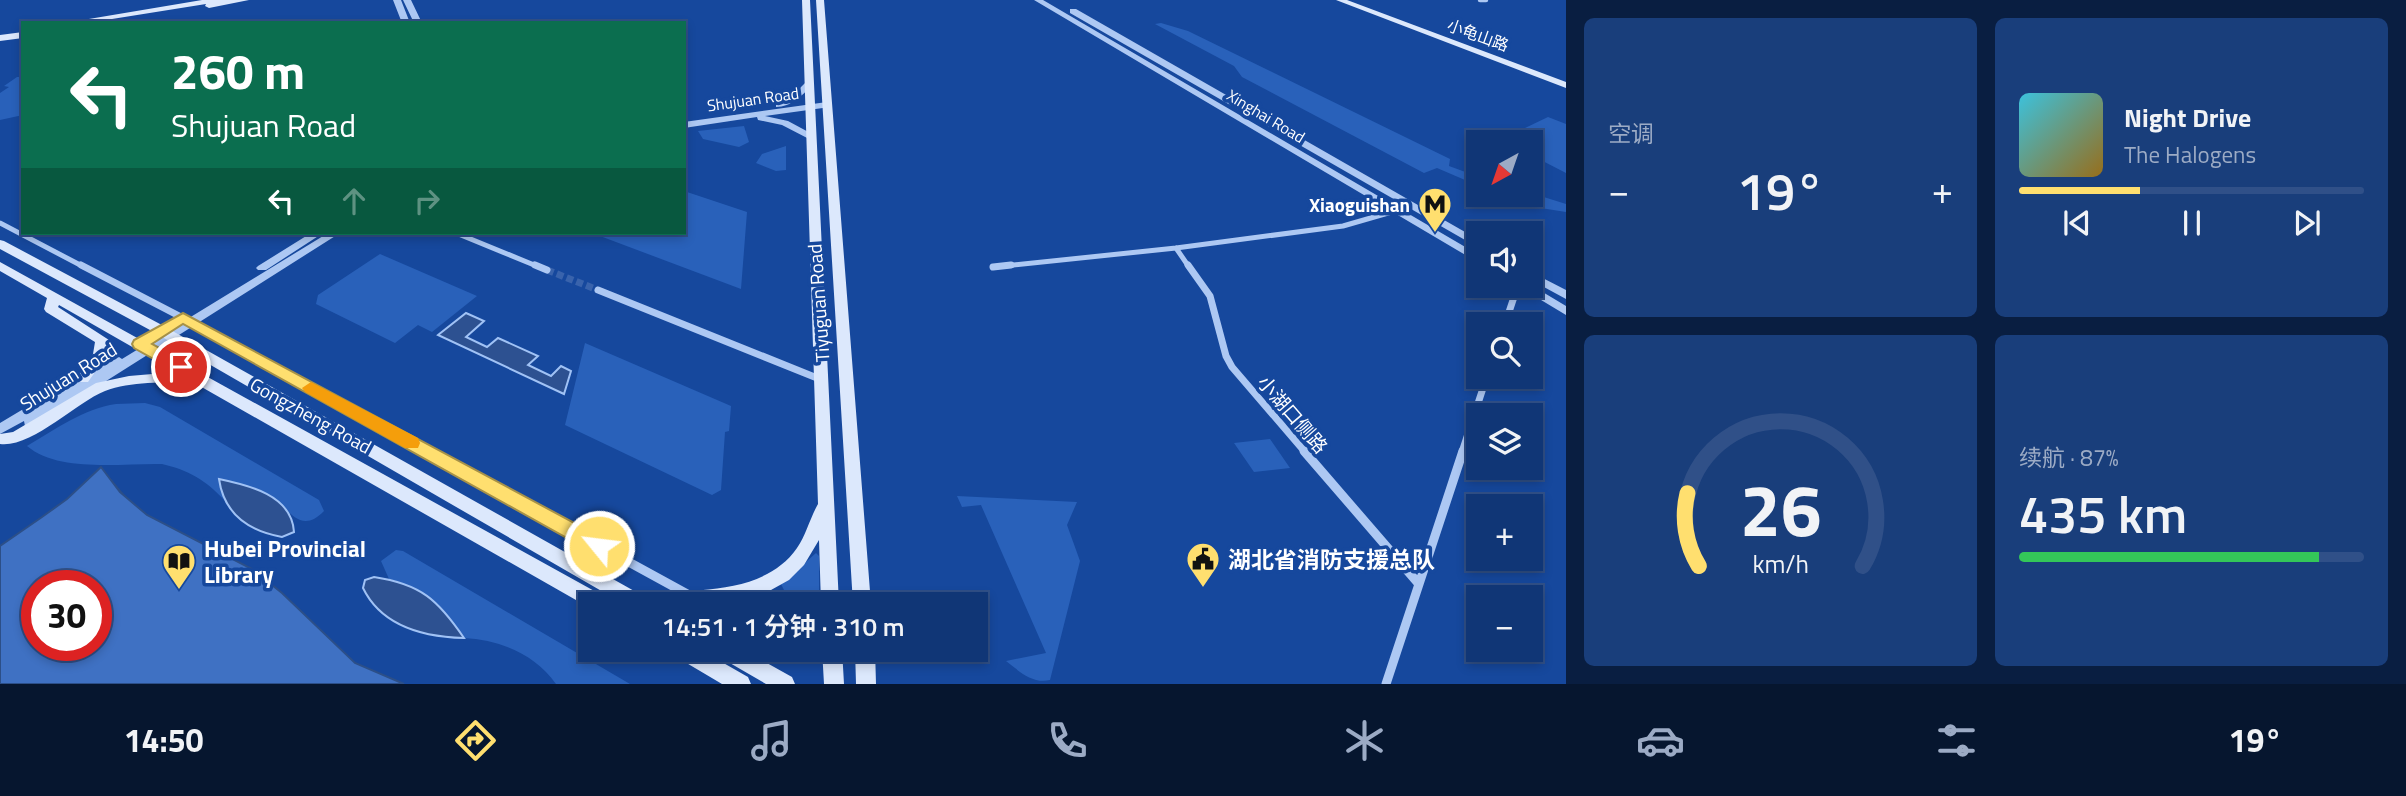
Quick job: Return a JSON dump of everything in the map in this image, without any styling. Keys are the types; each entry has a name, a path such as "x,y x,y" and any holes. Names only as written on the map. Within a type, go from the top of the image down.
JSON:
{"main road":[{"path":"82,21 218,0"},
{"path":"113,21 245,0"},
{"name":"Tiyuguan Road","path":"806,0 830,592"},
{"name":"Tiyuguan Road","path":"820,0 861,592"},
{"name":"小龟山路","path":"1340,0 1566,85"},
{"name":"小龟山路","path":"1356,0 1566,79"},
{"path":"0,36 21,32"},
{"name":"Gongzheng Road","path":"0,244 165,333 620,592"},
{"name":"Gongzheng Road","path":"0,266 579,592"},
{"path":"54,296 51,309 102,340 100,355 83,378"},
{"path":"1,436 16,437 100,387 129,381 195,375"},
{"path":"732,592 747,590 771,581 787,571 810,542 819,515 828,501"},
{"path":"703,662 741,684"},
{"path":"746,662 785,684"},
{"path":"833,662 834,684"},
{"path":"865,662 866,684"}],"street":[{"path":"397,0 405,21"},
{"path":"407,0 417,21"},
{"name":"Xinghai Road","path":"1038,0 1466,252"},
{"name":"Xinghai Road","path":"1054,0 1466,238"},
{"path":"1480,0 1486,0"},
{"path":"779,105 797,96 809,84"},
{"name":"Shujuan Road","path":"686,125 827,102"},
{"name":"Shujuan Road","path":"686,117 809,104"},
{"path":"729,118 772,120 811,137"},
{"path":"993,267 1176,248 1343,226 1395,211"},
{"path":"0,223 21,234"},
{"path":"23,235 187,320 684,592"},
{"name":"Shujuan Road","path":"187,320 315,235"},
{"name":"Shujuan Road","path":"1,436 165,333 332,235"},
{"path":"461,235 547,270"},
{"name":"小湖口侧路","path":"1176,248 1210,296 1226,356 1232,367 1418,583"},
{"path":"1543,282 1566,295"},
{"path":"598,290 822,381"},
{"path":"1543,298 1566,311"},
{"name":"Shujuan Road","path":"1,436 83,378 144,346"},
{"path":"1386,684 1484,389"}],"shaded area":[{"path":"1161,23 1188,31 1450,159 1449,166 1466,172 1466,180 1437,168 1424,173 1242,77 1234,66 1155,24"},
{"path":"21,77 21,115 0,120 0,93 9,87 4,86"},
{"path":"1548,117 1566,124 1566,173 1544,162 1544,130 1521,130"},
{"path":"744,126 749,142 739,147 703,139 698,131"},
{"path":"786,146 786,170 776,171 756,163 762,154"},
{"path":"686,192 747,212 741,289 597,235 686,235"},
{"path":"1544,197 1566,204 1566,212 1534,207 1544,206"},
{"path":"380,254 477,296 432,332 418,325 395,343 316,304 318,295"},
{"path":"466,313 484,321 466,337 487,347 498,338 538,356 528,365 551,376 561,366 571,371 564,394 438,335"},
{"path":"585,343 731,406 729,431 725,432 721,490 712,495 565,425"},
{"path":"145,403 160,407 319,500 324,511 310,521 304,521 292,515 276,499 221,489 224,500 203,481 171,466 73,463 56,460 27,446 81,415 116,404"},
{"path":"1270,439 1290,468 1254,472 1234,443"},
{"path":"219,479 255,489 277,501 286,509 294,532 282,537 259,530 240,519 226,502"},
{"path":"957,496 1077,502 1067,525 1080,561 1050,680 1032,679 1006,661 1046,653 981,505 962,507"},
{"path":"396,550 403,551 578,654 578,662 592,662 630,684 556,684 538,664 516,650 491,642 464,638 449,617 432,601 413,588 389,579 381,561"},
{"path":"816,553 819,556 819,592 785,592 781,584"},
{"path":"374,577 404,584 427,596 446,613 464,638 419,632 393,621 371,601 363,588 365,580"}],"building":[{"name":"Hubei Provincial Library","path":"101,467 120,492 147,515 252,569 282,593 355,663 404,684 0,684 0,546 67,499"}],"tunnel":[{"path":"547,270 598,290"}],"slow traffic":[{"path":"311,388 411,443"}],"place":[{"name":"Xiaoguishan","path":"1435,234"},
{"name":"湖北省消防支援总队","path":"1203,589"},
{"name":"Hubei Provincial Library","path":"179,591"}],"route":[{"path":"181,367 140,344 183,318 599,546"}]}
